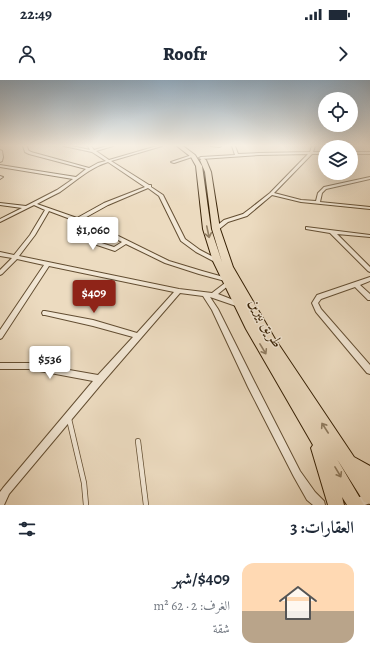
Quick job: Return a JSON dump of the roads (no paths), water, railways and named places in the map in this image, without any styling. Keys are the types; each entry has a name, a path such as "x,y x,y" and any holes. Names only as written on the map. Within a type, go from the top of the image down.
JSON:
{"main road":[{"name":"طريق بيرين","path":"200,166 207,229 217,261 226,281 355,505"},
{"name":"طريق بيرين","path":"205,166 208,172 216,229 228,266 251,310 370,497"},
{"path":"315,435 336,505"},
{"path":"347,462 370,475"}],"street":[{"path":"0,166 77,178"},
{"path":"77,166 89,169"},
{"path":"0,221 34,204 96,166"},
{"path":"118,166 150,186 163,197 184,240 192,247 217,261"},
{"path":"216,229 226,221 245,215 271,194 298,166"},
{"path":"318,203 320,193 325,188 370,178"},
{"path":"77,220 106,204 150,186"},
{"path":"271,194 301,201 370,208"},
{"path":"0,204 27,207"},
{"path":"34,204 92,225 167,262 226,281 213,295"},
{"path":"0,273 17,258 33,236 48,209"},
{"path":"92,225 85,237 86,240 115,249 126,242"},
{"path":"308,228 370,236"},
{"path":"332,232 370,270"},
{"path":"0,254 179,291 213,295 239,305"},
{"path":"0,336 47,264"},
{"path":"370,279 319,297 316,300 316,306 370,371"},
{"path":"356,284 370,298"},
{"path":"0,501 6,491 100,379 179,291"},
{"path":"205,295 215,309 247,377 297,474 305,488 320,505"},
{"path":"45,313 93,323 138,336"},
{"path":"0,366 29,366 100,379"},
{"path":"355,505 370,497"}],"lane":[{"path":"69,416 81,469 86,505"},
{"path":"138,441 146,505"}]}
